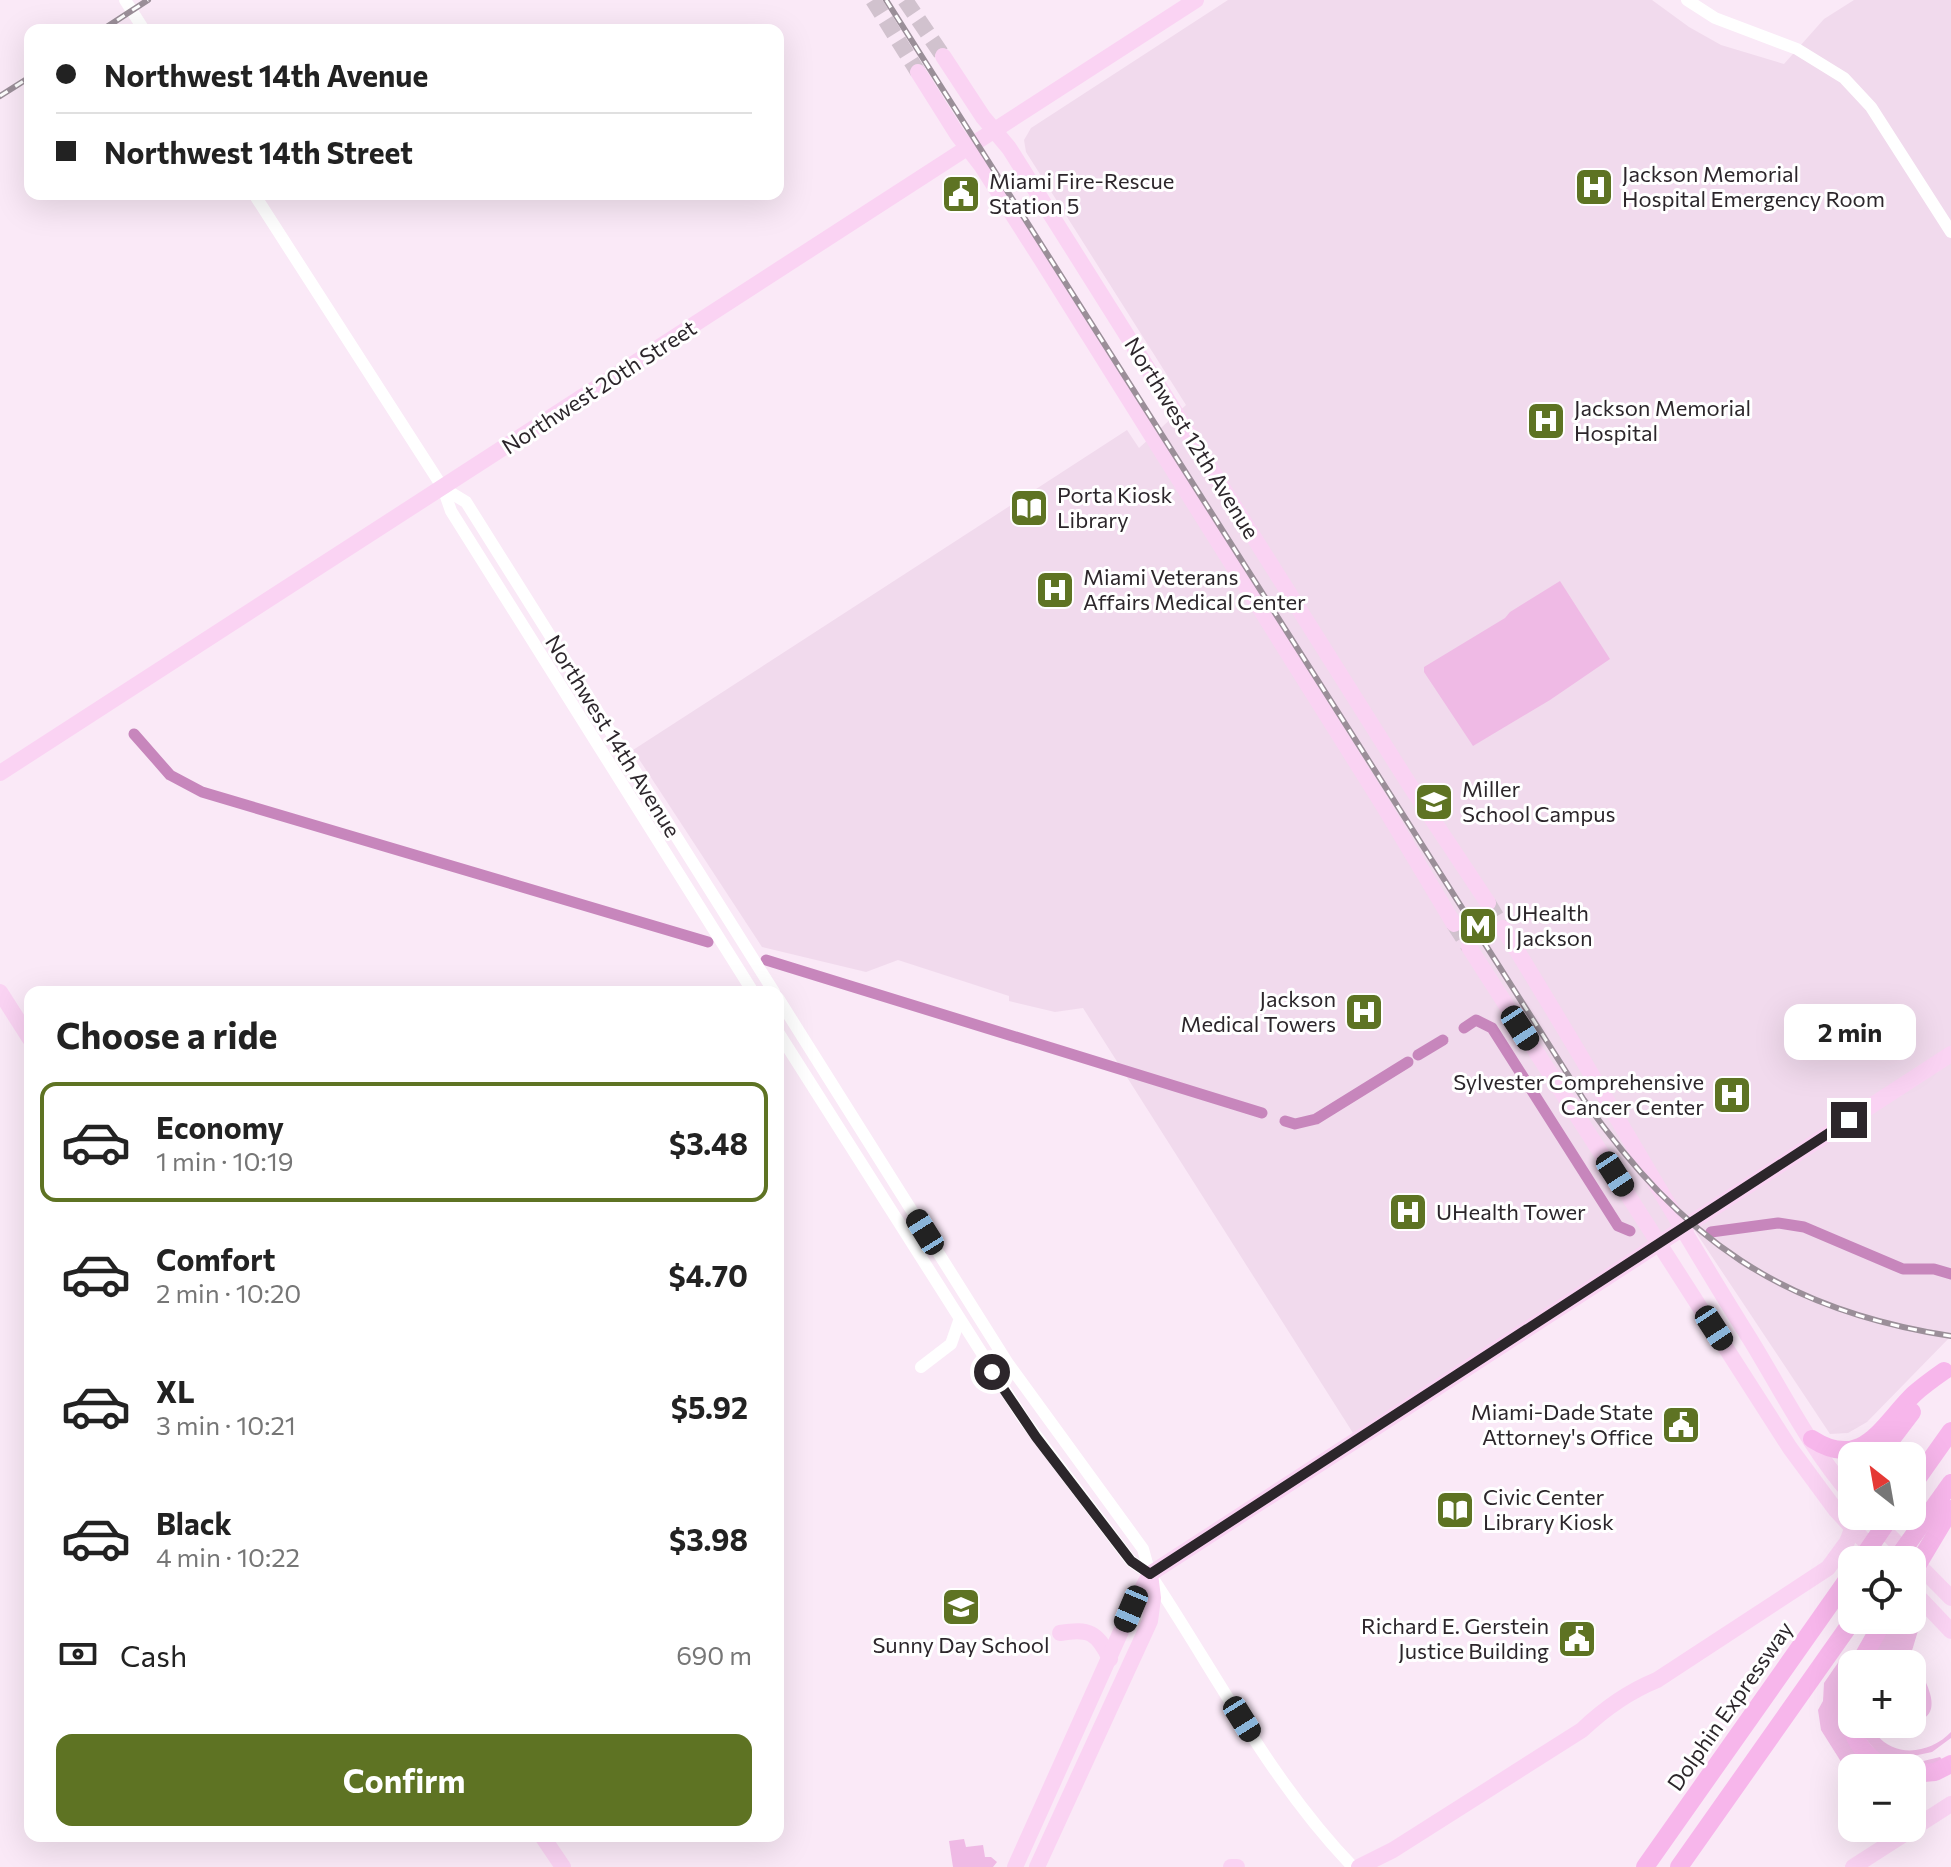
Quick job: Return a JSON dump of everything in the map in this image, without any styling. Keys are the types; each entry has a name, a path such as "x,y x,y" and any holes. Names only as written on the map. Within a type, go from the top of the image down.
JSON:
{"highway":[{"path":"1812,1439 1834,1450 1853,1450 1865,1445 1914,1394 1947,1367"},
{"path":"1890,1442 1947,1367"},
{"path":"1926,1466 1951,1431"},
{"path":"1923,1546 1951,1483"},
{"path":"1910,1546 1951,1509"},
{"name":"Dolphin Expressway","path":"1645,1867 1838,1593"},
{"path":"1679,1867 1843,1634"},
{"path":"1926,1773 1951,1764"}],"main road":[{"name":"Northwest 20th Street","path":"0,773 1196,0"},
{"name":"Northwest 12th Avenue","path":"943,56 1017,161 1409,784 1488,903"},
{"name":"Northwest 12th Avenue","path":"918,72 981,165 1383,805 1454,924"},
{"path":"1503,928 1576,1045 1681,1229 1838,1476"},
{"path":"1469,947 1790,1448 1814,1483 1838,1506"},
{"path":"0,992 24,1030"},
{"path":"1015,1867 1131,1609 1150,1574 1951,1054"},
{"path":"1356,1867 1393,1850 1828,1568 1852,1530"},
{"path":"1884,1530 1951,1598"},
{"path":"1037,1867 1150,1621 1153,1598 1150,1574"},
{"path":"1926,1605 1951,1631"},
{"path":"1060,1633 1082,1630 1091,1633 1101,1642 1110,1659"},
{"path":"1853,1867 1951,1804"},
{"path":"546,1842 563,1867"},
{"path":"1387,1867 1393,1850"}],"street":[{"path":"125,0 140,24"},
{"path":"1687,0 1715,18 1797,49 1844,78 1867,100 1951,232"},
{"name":"Northwest 14th Avenue","path":"258,200 443,488 451,511 749,986"},
{"name":"Northwest 14th Avenue","path":"443,488 466,502 770,986"},
{"path":"784,1008 1007,1362 1143,1549 1150,1574 1291,1795 1356,1867"},
{"path":"784,1042 959,1321 1036,1437 1131,1561 1150,1574"},
{"path":"921,1367 951,1344 959,1321"}],"shaded area":[{"name":"Miller School Campus","path":"1228,0 1652,0 1689,27 1721,45 1784,64 1824,19 1854,0 1951,0 1951,1336 1867,1422 1848,1433 1830,1434 1691,1225 1353,1433 1083,1008 1055,1012 1009,1001 1009,996 898,960 866,972 762,947 633,750 1127,430 1139,448 1186,405 1026,152 1024,140 1031,128"},
{"path":"1560,581 1610,659 1550,700 1473,746 1424,672 1424,667"},
{"path":"1883,1634 1917,1634 1912,1650 1873,1650"},
{"path":"1838,1663 1838,1738 1859,1738 1867,1754 1838,1754 1838,1757 1821,1730 1818,1710 1823,1701 1824,1683"},
{"path":"1926,1683 1932,1704 1926,1717"},
{"path":"1951,1732 1951,1738 1932,1752 1879,1754 1866,1738 1880,1738 1893,1747 1914,1750 1934,1745"},
{"path":"1940,1757 1944,1762 1926,1764 1926,1760"},
{"path":"964,1839 966,1847 983,1845 985,1857 997,1862 993,1867 953,1867 949,1841"}],"waterway":[{"path":"134,734 170,775 202,792 708,942"},
{"path":"766,960 1262,1113"},
{"path":"1464,1028 1476,1020 1492,1028 1618,1226 1630,1231"},
{"path":"1418,1055 1443,1040"},
{"path":"1285,1121 1295,1124 1316,1119 1408,1062"},
{"path":"1711,1232 1778,1223 1804,1227 1903,1269 1934,1269 1951,1274"}],"tunnel":[{"path":"873,0 918,72"},
{"path":"905,0 943,56"},
{"path":"1488,903 1503,928"},
{"path":"1454,924 1469,947"}],"railway":[{"path":"111,24 148,0"},
{"path":"886,0 1584,1100 1621,1149 1659,1192 1698,1229 1740,1260 1786,1287 1836,1308 1890,1324 1951,1336"},
{"path":"0,96 24,81"}],"place":[{"name":"Jackson Memorial Hospital Emergency Room","path":"1594,187"},
{"name":"Miami Fire-Rescue Station 5","path":"961,194"},
{"name":"Jackson Memorial Hospital","path":"1546,421"},
{"name":"Porta Kiosk Library","path":"1029,508"},
{"name":"Miami Veterans Affairs Medical Center","path":"1055,590"},
{"name":"Miller School Campus","path":"1434,802"},
{"name":"UHealth | Jackson","path":"1478,926"},
{"name":"Jackson Medical Towers","path":"1364,1012"},
{"name":"Sylvester Comprehensive Cancer Center","path":"1732,1095"},
{"name":"UHealth Tower","path":"1408,1212"},
{"name":"Miami-Dade State Attorney's Office","path":"1681,1425"},
{"name":"Civic Center Library Kiosk","path":"1455,1510"},
{"name":"Sunny Day School","path":"961,1607"},
{"name":"Richard E. Gerstein Justice Building","path":"1577,1639"}],"route":[{"path":"992,1372 1036,1437 1131,1561 1150,1574 1849,1120"}]}
